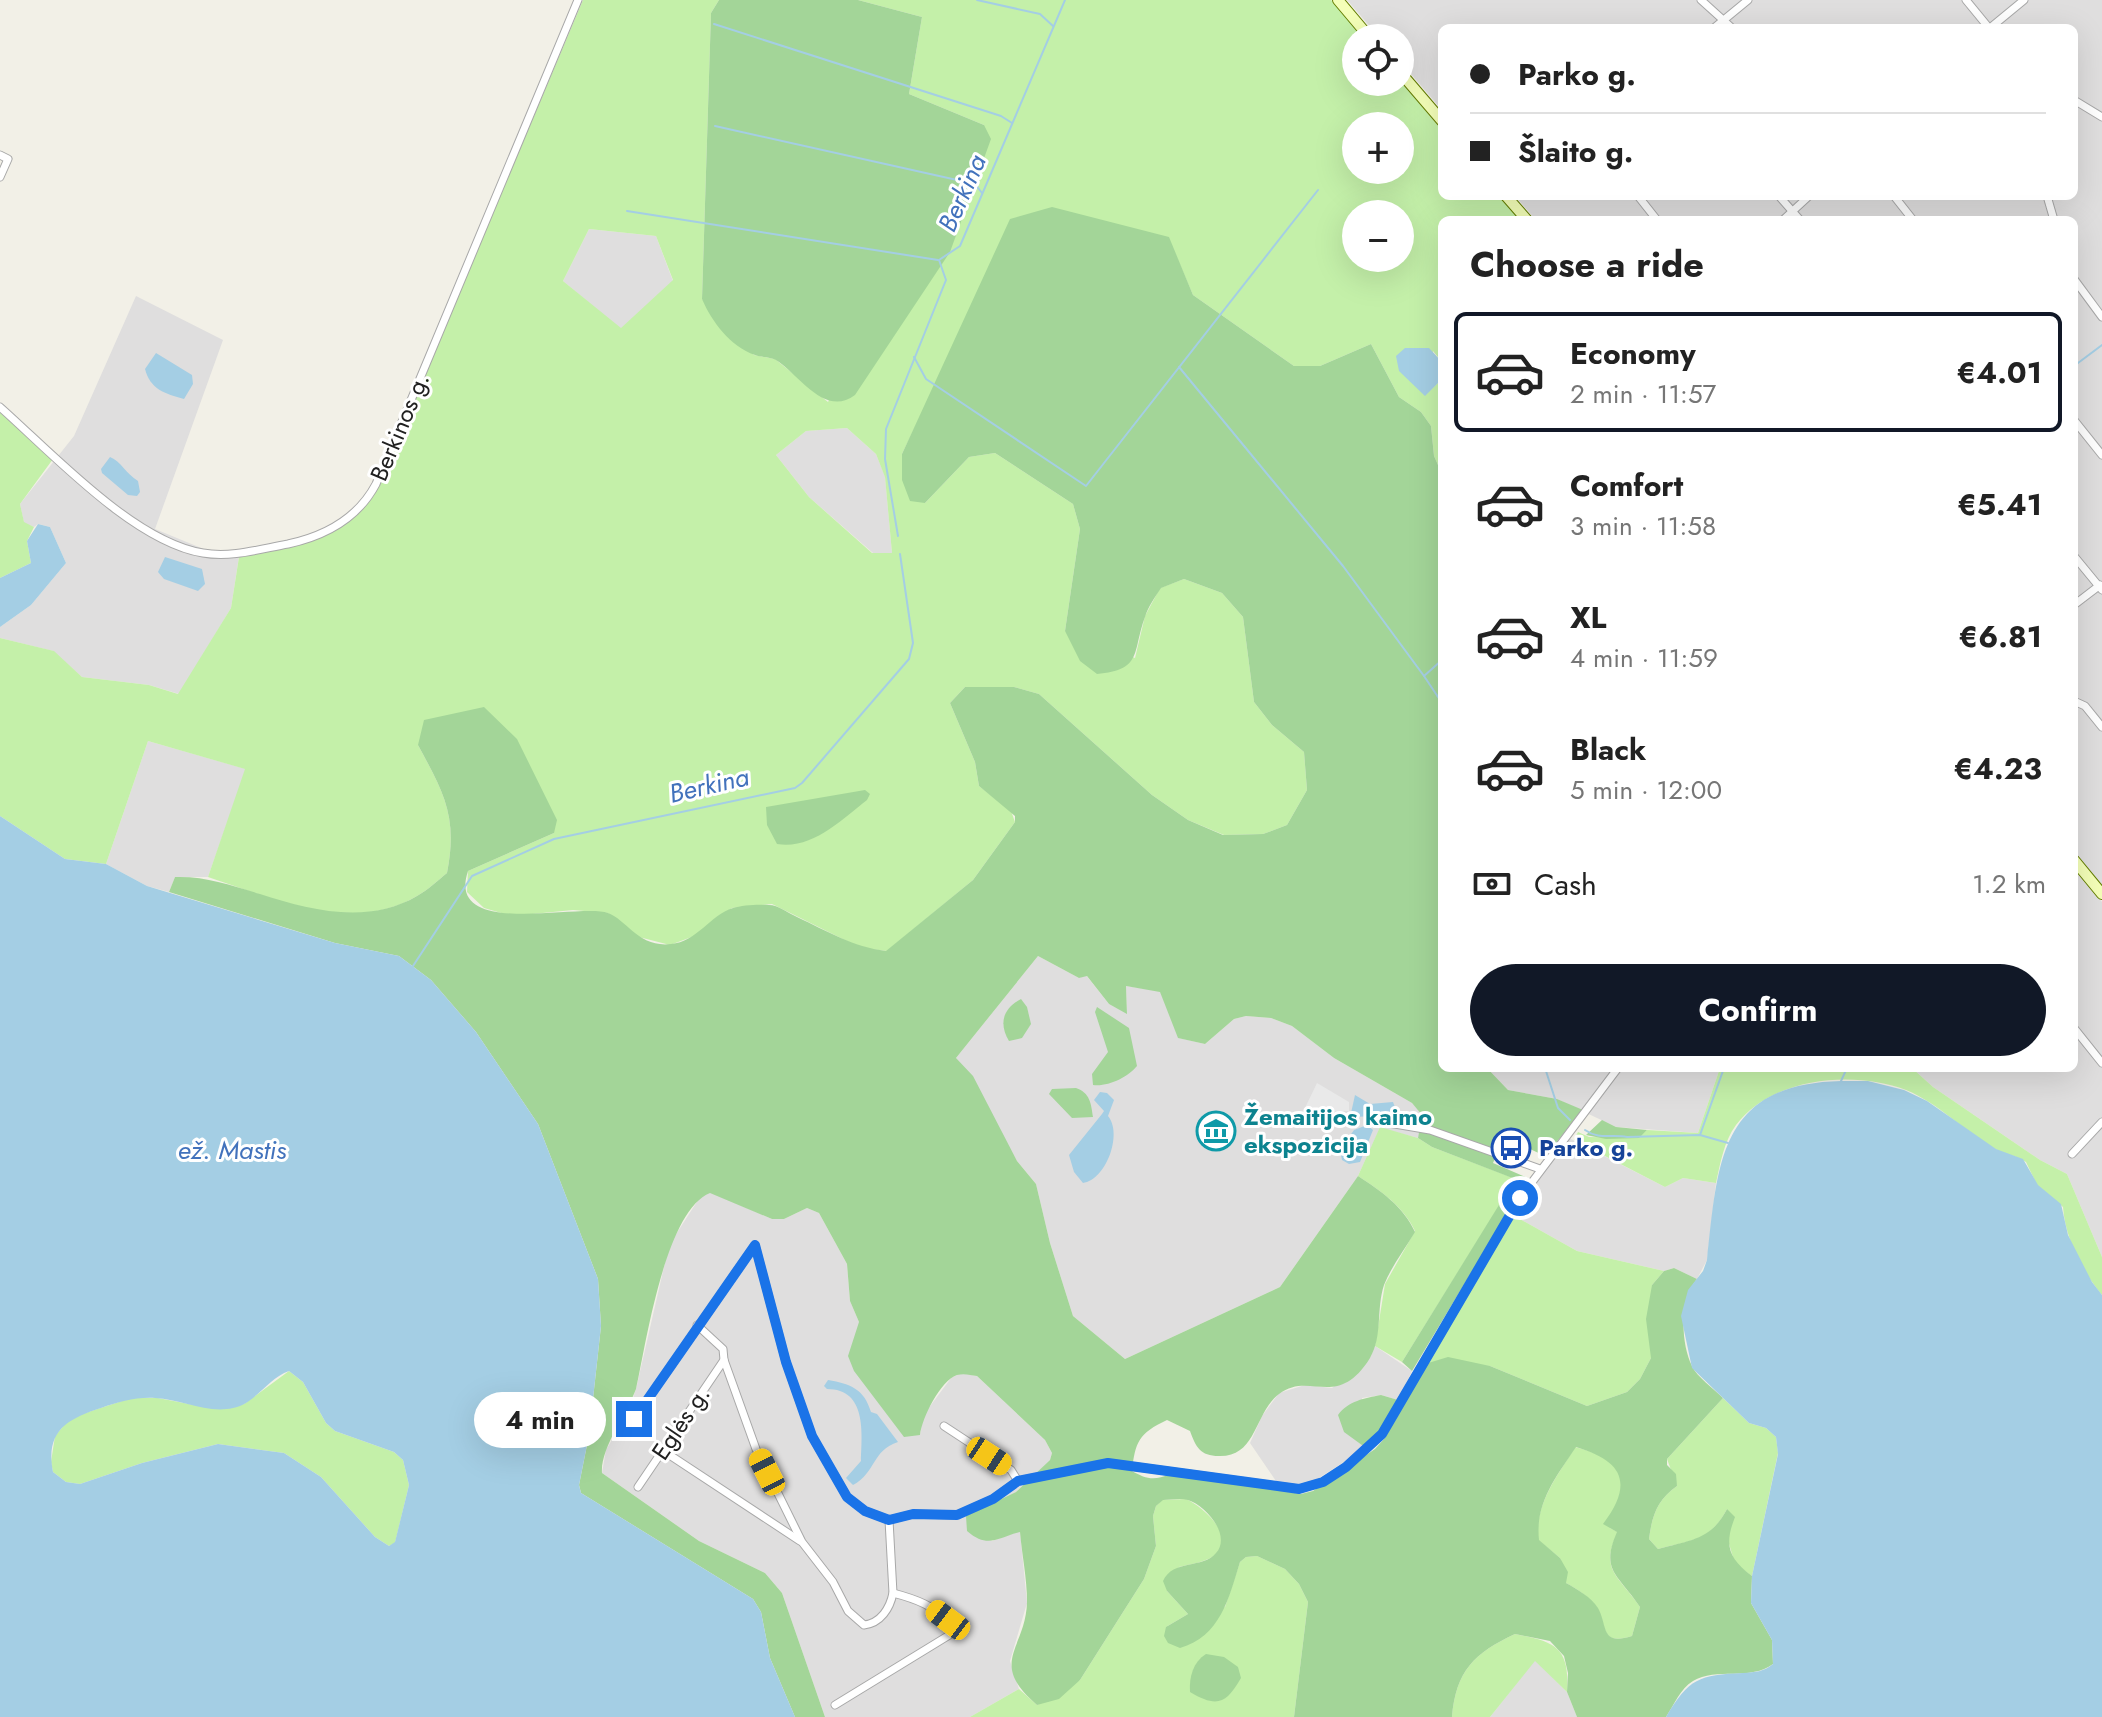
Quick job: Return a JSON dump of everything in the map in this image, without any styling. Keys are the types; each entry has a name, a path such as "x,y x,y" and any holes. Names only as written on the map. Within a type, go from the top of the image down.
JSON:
{"main road":[{"path":"1338,0 1358,24"},
{"path":"1414,88 1438,116"},
{"path":"1510,200 1524,216"},
{"path":"2078,865 2102,894"}],"street":[{"name":"Berkinos g.","path":"0,407 150,534 202,553 236,554 296,542 348,519 369,498 376,484 578,0"},
{"path":"1701,0 1728,24"},
{"path":"1718,24 1748,0"},
{"path":"1966,0 1987,24"},
{"path":"1995,24 2024,0"},
{"path":"2078,102 2102,117"},
{"path":"0,155 8,159 0,177"},
{"path":"1641,200 1654,216"},
{"path":"1783,200 1797,216"},
{"path":"1787,216 1805,200"},
{"path":"1897,200 1910,216"},
{"path":"2078,284 2102,317"},
{"path":"2078,425 2102,455"},
{"path":"2078,561 2101,587 2078,602"},
{"path":"2078,703 2085,706 2102,727"},
{"path":"2078,1033 2102,1063"},
{"path":"634,1419 755,1245 786,1362 812,1436 847,1497 865,1511 889,1520 913,1514 957,1515 993,1499 1018,1481 1108,1463 1299,1489 1323,1482 1346,1467 1382,1434 1480,1262 1540,1169 1615,1072"},
{"path":"1377,1121 1430,1130 1540,1169"},
{"path":"2072,1154 2102,1122"},
{"path":"697,1325 723,1349 724,1360 756,1449 802,1542 833,1582 848,1611 860,1623 868,1625 881,1617 891,1603 893,1593 889,1520"},
{"name":"Eglės g.","path":"638,1487 724,1360"},
{"path":"944,1426 1011,1470 1018,1481"},
{"path":"662,1450 802,1542"},
{"path":"835,1705 946,1640 951,1634 951,1624 933,1608 893,1593"}],"shaded area":[{"path":"1347,0 2102,0 2102,888 2078,860 2078,216 1532,216 1518,200 2078,200 2078,24 1438,24 1438,105 1414,77 1414,24 1368,24"},
{"path":"589,229 656,236 673,281 621,329 563,281"},
{"path":"136,296 223,340 155,529 206,550 240,550 231,608 179,694 149,685 82,677 53,651 0,638 0,627 31,605 66,563 50,527 38,524 34,527 24,523 20,504 74,436"},
{"path":"847,428 876,454 885,476 892,553 873,553 809,497 776,455 806,431"},
{"path":"148,741 246,769 208,877 175,877 169,892 147,886 106,864"},
{"path":"2078,873 2102,902 2102,1257 2067,1174 2040,1160 1933,1087 1916,1072 2078,1072"},
{"path":"1038,956 1079,978 1086,975 1109,1004 1127,1013 1126,986 1160,991 1179,1038 1205,1044 1234,1019 1246,1016 1271,1018 1292,1026 1334,1058 1412,1103 1423,1115 1418,1138 1380,1128 1358,1176 1280,1287 1125,1359 1073,1316 1050,1243 1036,1184 1017,1161 956,1058"},
{"path":"1491,1072 1719,1072 1698,1133 1616,1127 1557,1099 1508,1090"},
{"path":"1317,1083 1349,1102 1349,1111 1324,1112 1318,1116 1304,1110"},
{"path":"1569,1138 1665,1187 1683,1178 1716,1183 1707,1260 1697,1279 1674,1268 1664,1271 1577,1251 1511,1214"},
{"path":"710,1192 772,1219 784,1219 807,1208 819,1213 847,1264 850,1301 859,1322 920,1435 922,1417 951,1378 961,1373 977,1376 1045,1440 1052,1453 1050,1460 1016,1492 966,1517 992,1541 1020,1531 1027,1603 1010,1661 1019,1689 970,1717 825,1717 782,1593 765,1573 699,1541 602,1473 606,1450 628,1412 636,1389 669,1245 700,1197"},
{"path":"1375,1346 1412,1371 1398,1400 1381,1395 1362,1398 1366,1448 1314,1481 1300,1486 1278,1484 1250,1443 1262,1416 1279,1393 1305,1385 1332,1388 1371,1356"},
{"path":"1535,1660 1567,1692 1577,1717 1490,1717"}],"green space":[{"path":"583,0 719,0 711,13 702,299 754,355 775,359 828,402 984,125 909,94 922,17 858,0 1331,0 1352,24 1342,24 1342,96 1413,96 1438,125 1438,200 1502,200 1516,216 1438,216 1438,357 1433,351 1425,395 1438,383 1438,465 1431,426 1421,412 1399,397 1371,344 1320,366 1294,366 1193,295 1168,237 927,402 902,454 925,503 969,457 995,453 1073,504 1080,529 1065,631 1135,658 1145,616 1160,588 1184,579 1222,593 1243,617 1254,702 1272,725 1304,752 1307,790 1287,825 1263,834 1224,835 1188,820 1152,795 1039,694 1014,687 965,687 950,703 975,762 979,786 1011,811 1015,822 973,880 887,951 861,948 772,904 732,908 697,935 670,945 635,936 608,913 573,910 512,916 484,908 467,892 468,871 554,833 418,745 442,792 450,821 447,873 417,896 392,907 366,912 339,913 312,909 208,877 245,769 148,741 106,864 65,859 0,816 0,638 54,651 82,677 149,685 178,694 231,608 239,557 294,545 345,523 373,497","holes":["589,229 656,236 673,280 621,328 563,281","847,428 876,454 885,477 892,553 872,553 809,497 776,455 806,431"]},
{"path":"719,0 858,0 922,17 909,94 984,125 991,139 950,252 855,395 844,401 834,401 814,393 776,360 755,355 738,346 717,324 702,299 711,13"},
{"path":"1052,207 1169,237 1193,295 1294,366 1320,366 1371,344 1399,397 1421,412 1431,426 1438,465 1438,1072 1491,1072 1508,1090 1557,1099 1583,1110 1545,1156 1504,1137 1493,1163 1528,1178 1412,1371 1402,1362 1515,1179 1432,1147 1418,1138 1422,1115 1412,1103 1334,1058 1292,1026 1271,1018 1246,1016 1234,1019 1205,1044 1178,1038 1160,992 1126,986 1127,1014 1109,1004 1087,976 1079,978 1038,956 956,1058 973,1076 1017,1161 1036,1184 1050,1243 1073,1316 1125,1359 1280,1287 1358,1176 1398,1207 1415,1232 1384,1285 1374,1350 1358,1374 1346,1383 1335,1386 1302,1386 1279,1394 1264,1412 1248,1442 1231,1454 1213,1456 1203,1452 1190,1431 1167,1420 1144,1434 1137,1446 1132,1471 1142,1476 1159,1478 1170,1474 1301,1494 1313,1491 1375,1449 1385,1438 1425,1364 1448,1357 1490,1366 1587,1406 1627,1392 1640,1379 1651,1358 1646,1319 1652,1285 1664,1271 1674,1268 1697,1279 1685,1309 1685,1345 1692,1366 1723,1398 1667,1459 1667,1465 1676,1474 1677,1486 1657,1509 1649,1539 1658,1549 1707,1533 1727,1509 1735,1517 1730,1550 1752,1576 1751,1603 1772,1640 1773,1664 1754,1672 1712,1675 1693,1681 1681,1693 1666,1717 1577,1717 1567,1692 1568,1673 1564,1656 1550,1641 1515,1634 1488,1649 1470,1665 1458,1687 1452,1717 1294,1717 1308,1602 1299,1584 1285,1569 1257,1556 1246,1557 1240,1562 1221,1614 1205,1635 1180,1648 1168,1643 1164,1636 1166,1627 1188,1614 1167,1591 1163,1581 1174,1570 1210,1558 1220,1546 1221,1538 1209,1514 1195,1503 1182,1499 1163,1500 1156,1506 1153,1516 1156,1546 1144,1579 1080,1680 1059,1699 1037,1705 1022,1690 1012,1666 1027,1602 1020,1532 993,1540 981,1540 967,1531 966,1516 1016,1492 1050,1460 1052,1453 1045,1440 977,1376 965,1374 951,1379 938,1392 920,1435 904,1437 854,1371 848,1356 859,1322 850,1301 847,1264 819,1213 807,1208 784,1219 772,1219 710,1193 694,1205 669,1251 636,1389 605,1453 602,1473 699,1541 765,1573 782,1593 825,1717 795,1717 770,1658 761,1612 753,1599 581,1493 579,1485 589,1435 601,1326 598,1279 538,1124 476,1032 431,980 399,956 335,943 169,892 175,877 197,878 298,905 338,912 379,910 417,896 447,873 451,836 442,792 418,745 424,720 484,707 517,739 557,820 554,833 468,871 466,892 476,905 495,912 608,913 642,938 660,944 688,939 717,916 733,908 772,905 851,942 886,951 973,880 1015,822 1015,816 979,786 975,762 950,703 965,687 1014,687 1039,694 1152,795 1188,820 1223,835 1263,834 1287,825 1307,790 1304,752 1272,725 1254,702 1243,617 1222,593 1184,579 1161,588 1146,613 1129,663 1112,672 1097,674 1080,661 1065,631 1080,529 1073,504 995,453 969,457 925,503 910,501 902,480 902,454 1010,219","holes":["1576,1447 1604,1459 1619,1475 1620,1485 1613,1509 1603,1524 1617,1532 1612,1545 1611,1564 1640,1607 1632,1636 1622,1638 1610,1636 1598,1608 1588,1597 1566,1583 1568,1572 1560,1558 1539,1540 1540,1514 1544,1502 1554,1480"]},
{"path":"0,412 53,459 20,504 24,522 34,527 27,541 31,563 0,578"},
{"path":"865,790 870,794 867,800 814,838 790,845 777,844 767,825 766,807"},
{"path":"1021,999 1027,1007 1031,1024 1022,1038 1009,1041 1004,1029 1004,1017 1010,1007"},
{"path":"1097,1007 1129,1028 1137,1066 1117,1080 1093,1085 1092,1074 1108,1052 1095,1012"},
{"path":"1719,1072 1916,1072 1933,1087 2040,1160 2067,1174 2102,1257 2102,1295 2076,1254 2063,1207 2037,1185 2026,1162 1993,1148 1940,1109 1906,1090 1863,1080 1839,1080 1815,1082 1770,1096 1752,1109 1732,1131 1716,1183 1683,1178 1665,1187 1574,1140 1578,1132 1589,1137 1638,1138 1647,1130 1698,1133"},
{"path":"1076,1088 1087,1096 1093,1117 1072,1118 1049,1094 1052,1089"},
{"path":"1602,1120 1616,1127 1647,1130 1639,1138 1606,1139 1586,1135"},
{"path":"1380,1127 1418,1138 1432,1147 1516,1179 1402,1362 1375,1346 1385,1284 1415,1231 1398,1207 1358,1176"},
{"path":"1511,1214 1577,1251 1664,1271 1652,1285 1651,1358 1640,1379 1627,1392 1587,1406 1490,1366 1425,1364"},
{"path":"289,1371 303,1382 326,1423 335,1431 394,1452 403,1460 409,1485 395,1543 389,1546 375,1537 321,1477 284,1453 218,1444 142,1463 80,1484 66,1482 53,1472 51,1462 55,1436 70,1418 131,1398 158,1398 210,1408 244,1404"},
{"path":"1381,1395 1398,1400 1386,1423 1366,1448 1344,1432 1338,1415 1352,1403"},
{"path":"1723,1398 1749,1423 1766,1428 1776,1437 1778,1453 1752,1576 1735,1564 1727,1537 1727,1509 1714,1528 1698,1538 1658,1549 1649,1539 1657,1509 1677,1486 1667,1459"},
{"path":"1575,1447 1606,1459 1622,1477 1622,1490 1610,1528 1618,1532 1610,1555 1611,1564 1618,1579 1640,1607 1632,1636 1621,1639 1609,1636 1596,1606 1566,1583 1560,1558 1538,1540 1544,1502"},
{"path":"1186,1499 1208,1514 1220,1530 1221,1546 1208,1559 1179,1567 1167,1591 1188,1614 1166,1627 1225,1607 1240,1562 1246,1557 1257,1556 1285,1569 1299,1584 1308,1602 1294,1717 970,1717 1019,1689 1037,1705 1080,1680 1144,1579 1156,1546 1153,1516 1156,1506 1162,1500"},
{"path":"1515,1634 1540,1640 1557,1649 1566,1665 1567,1692 1535,1661 1490,1717 1452,1717 1458,1687 1470,1665 1488,1649"},
{"path":"1206,1654 1224,1657 1238,1667 1241,1678 1220,1701 1207,1700 1190,1692 1193,1670"}],"water":[{"path":"1405,348 1429,348 1438,358 1438,383 1425,396 1399,371 1396,356"},
{"path":"156,353 192,375 193,384 184,399 165,393 147,376 145,369"},
{"path":"110,457 138,481 140,492 137,496 128,495 102,473 101,469"},
{"path":"38,524 50,527 66,563 31,605 0,627 0,578 31,563 27,541"},
{"path":"165,557 202,569 205,584 198,591 164,579 158,572"},
{"name":"ež. Mastis","path":"0,816 65,859 106,864 147,886 335,943 399,956 431,980 476,1032 538,1124 598,1279 601,1326 589,1435 579,1485 581,1493 753,1599 761,1612 770,1658 795,1717 0,1717","holes":["289,1371 303,1382 326,1423 335,1431 394,1452 403,1460 409,1485 395,1542 389,1546 375,1537 321,1477 284,1453 218,1444 142,1463 80,1484 66,1482 53,1472 52,1446 56,1437 69,1422 89,1412 148,1398 204,1408 233,1408 248,1402 274,1379"]},
{"path":"1868,1081 1904,1090 1927,1101 1996,1149 2023,1159 2038,1185 2061,1204 2068,1235 2102,1295 2102,1717 1666,1717 1682,1694 1697,1681 1716,1675 1759,1671 1773,1664 1772,1640 1751,1603 1752,1576 1778,1454 1776,1437 1766,1428 1749,1423 1692,1368 1681,1316 1688,1290 1703,1271 1707,1260 1715,1191 1722,1161 1732,1135 1748,1113 1770,1096 1801,1086"},
{"path":"1100,1092 1107,1093 1114,1100 1108,1116 1114,1134 1113,1144 1099,1174 1083,1183 1074,1172 1069,1155 1104,1111 1094,1100"},
{"path":"1355,1095 1370,1104 1393,1102 1396,1110 1391,1115 1355,1117 1351,1113"},
{"path":"1367,1125 1373,1130 1360,1162 1349,1164 1342,1160 1340,1150 1354,1130"},
{"path":"828,1380 843,1383 860,1393 871,1412 877,1414 898,1442 883,1450 866,1474 853,1485 846,1478 861,1461 859,1414 849,1396 824,1386"}],"waterway":[{"path":"977,0 1040,14 1053,26"},
{"name":"Berkina","path":"898,536 885,459 886,429 946,280 939,260 960,246 1065,0"},
{"path":"714,24 1001,116 1012,123"},
{"path":"715,126 975,184 982,193"},
{"path":"914,357 926,379 1086,486 1318,190"},
{"path":"627,211 938,260"},
{"path":"2078,363 2102,345"},
{"path":"1179,367 1343,566 1424,676"},
{"name":"Berkina","path":"413,966 472,876 554,839 795,788 802,783 909,659 913,643 900,554"},
{"path":"1438,664 1424,676 1438,697"},
{"path":"1546,1072 1558,1108 1570,1120"},
{"path":"1700,1135 1723,1072"},
{"path":"1841,1081 1845,1072"},
{"path":"1585,1130 1595,1135 1627,1137 1700,1135 1728,1143"}],"place":[{"name":"Žemaitijos kaimo ekspozicija","path":"1216,1131"},
{"name":"Parko g.","path":"1511,1148"}],"route":[{"path":"634,1419 755,1245 786,1362 812,1436 847,1497 865,1511 889,1520 913,1514 957,1515 972,1511 1018,1481 1108,1463 1299,1489 1310,1487 1346,1467 1382,1434 1416,1371 1520,1198"}]}
